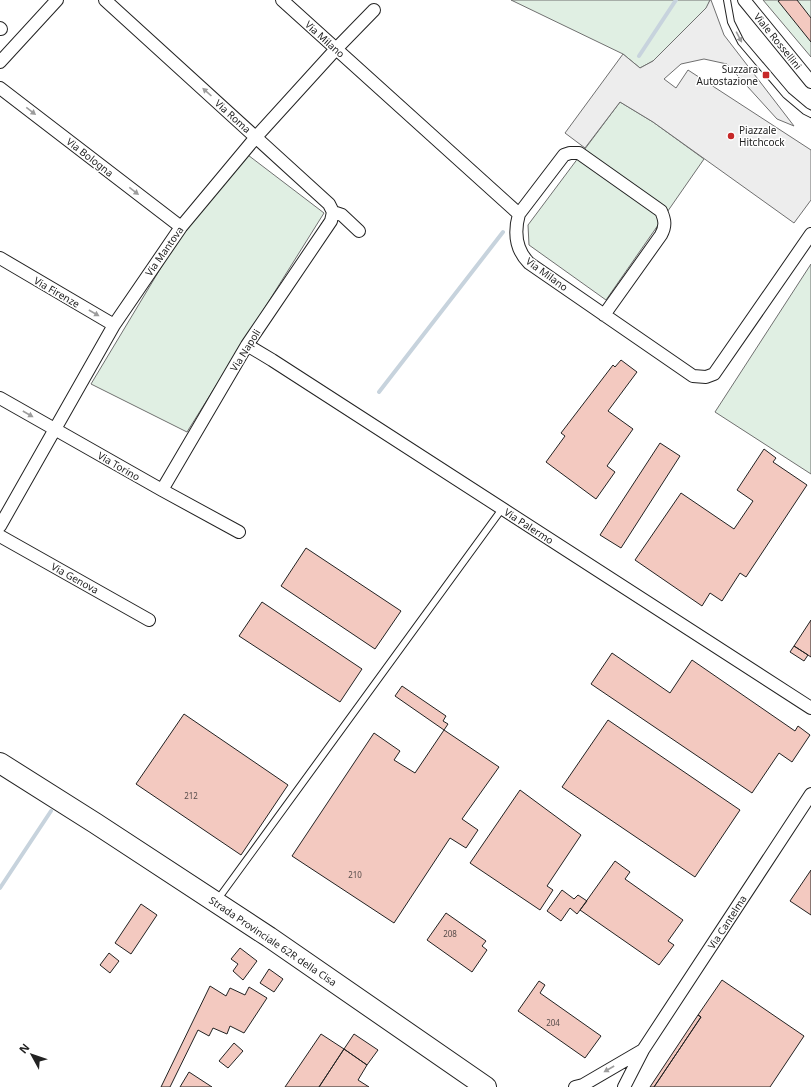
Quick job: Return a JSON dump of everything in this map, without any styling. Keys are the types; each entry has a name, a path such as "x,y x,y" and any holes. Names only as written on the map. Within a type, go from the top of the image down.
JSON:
{"main road":[{"name":"Strada Provinciale 62R della Cisa","path":"0,763 58,799 269,937 486,1087"}],"street":[{"path":"0,62 58,0"},
{"name":"Via Roma","path":"105,0 329,204 333,212 342,215 359,231"},
{"name":"Via Milano","path":"282,0 519,214 516,224 516,235 520,251 529,263 693,376 706,377 714,374 811,234"},
{"name":"Viale Rossellini","path":"744,0 811,82"},
{"name":"Via Mantova","path":"0,526 114,325 181,227 256,137 336,49 374,10"},
{"name":"Via Bologna","path":"0,88 181,227"},
{"path":"519,214 564,155 570,152 579,153 661,211 665,220 661,235 604,315"},
{"name":"Via Napoli","path":"162,490 247,345 331,221 333,212"},
{"name":"Via Firenze","path":"0,258 114,325"},
{"name":"Via Palermo","path":"247,345 279,364 811,708"},
{"name":"Via Torino","path":"0,398 239,532"},
{"name":"Via Genova","path":"0,536 149,620"},
{"name":"Via Cantelma","path":"624,1087 643,1050 811,794"},
{"path":"580,1086 643,1050"}],"lane":[{"path":"727,0 731,22 741,42 786,95 805,111 811,114"},
{"path":"216,902 502,509"}],"green space":[{"path":"511,0 710,0 707,8 653,61 640,68 623,54"},
{"path":"763,0 811,0 811,57"},
{"path":"620,102 653,122 704,159 606,300 529,245 528,225"},
{"path":"244,152 324,213 187,432 91,384 183,231"},
{"path":"811,264 811,474 715,412"}],"shaded area":[{"path":"710,0 724,35 794,126 777,119 727,64 704,59 681,64 664,79 676,88 688,70 811,150 811,200 794,223 653,122 620,102 585,148 565,133 623,54 640,68 653,61 706,8"}],"building":[{"path":"797,0 811,18 811,42 778,1"},
{"path":"621,360 637,372 608,411 633,429 607,466 615,472 596,499 546,462 565,436 561,433 613,365 615,367"},
{"path":"660,443 680,456 621,548 600,535"},
{"path":"764,449 776,458 773,462 807,485 746,577 740,573 722,601 710,593 702,606 635,560 681,493 734,529 753,501 737,490"},
{"path":"306,548 401,611 375,649 281,586"},
{"path":"262,602 362,669 340,702 239,636"},
{"path":"811,620 811,657 794,646"},
{"path":"794,646 808,655 804,661 790,652"},
{"path":"612,653 670,693 692,660 795,731 798,726 810,735 792,762 779,753 752,793 591,684"},
{"path":"402,686 446,716 443,721 448,724 444,730 395,696"},
{"path":"184,714 288,785 241,855 136,784"},
{"path":"608,720 740,810 695,877 562,787"},
{"path":"444,730 499,767 462,819 478,830 466,848 450,838 394,923 292,856 374,733 400,751 394,760 415,773"},
{"path":"520,790 581,835 547,886 553,890 540,910 470,863"},
{"path":"615,861 630,872 625,879 683,920 668,941 674,945 659,965 580,910"},
{"path":"811,870 811,915 790,901"},
{"path":"562,890 574,899 578,895 587,901 577,914 570,908 561,921 547,911"},
{"path":"141,904 157,915 131,954 115,943"},
{"path":"446,913 486,941 482,946 487,950 472,972 427,940"},
{"path":"240,948 257,961 243,980 233,971 238,964 231,959"},
{"path":"109,953 119,961 110,973 100,965"},
{"path":"269,969 283,979 274,992 260,983"},
{"path":"722,980 804,1036 770,1087 654,1087 701,1017 698,1015"},
{"path":"539,981 545,985 540,993 601,1036 585,1058 518,1011"},
{"path":"210,986 226,996 230,988 245,995 249,987 267,998 244,1033 230,1026 227,1034 213,1028 209,1036 198,1030 170,1087 161,1087"},
{"path":"698,1015 701,1017 654,1087 650,1087"},
{"path":"321,1034 344,1049 319,1087 285,1087"},
{"path":"354,1034 378,1050 367,1065 344,1049"},
{"path":"234,1043 243,1051 228,1068 219,1061"},
{"path":"344,1049 367,1065 358,1080 369,1087 319,1087"},
{"path":"189,1072 212,1087 180,1087"}],"waterway":[{"path":"639,56 676,0"},
{"path":"379,392 503,232"},
{"path":"0,888 51,811"}],"place":[{"name":"Suzzara Autostazione","path":"766,75"},
{"name":"Piazzale Hitchcock","path":"731,136"}]}
